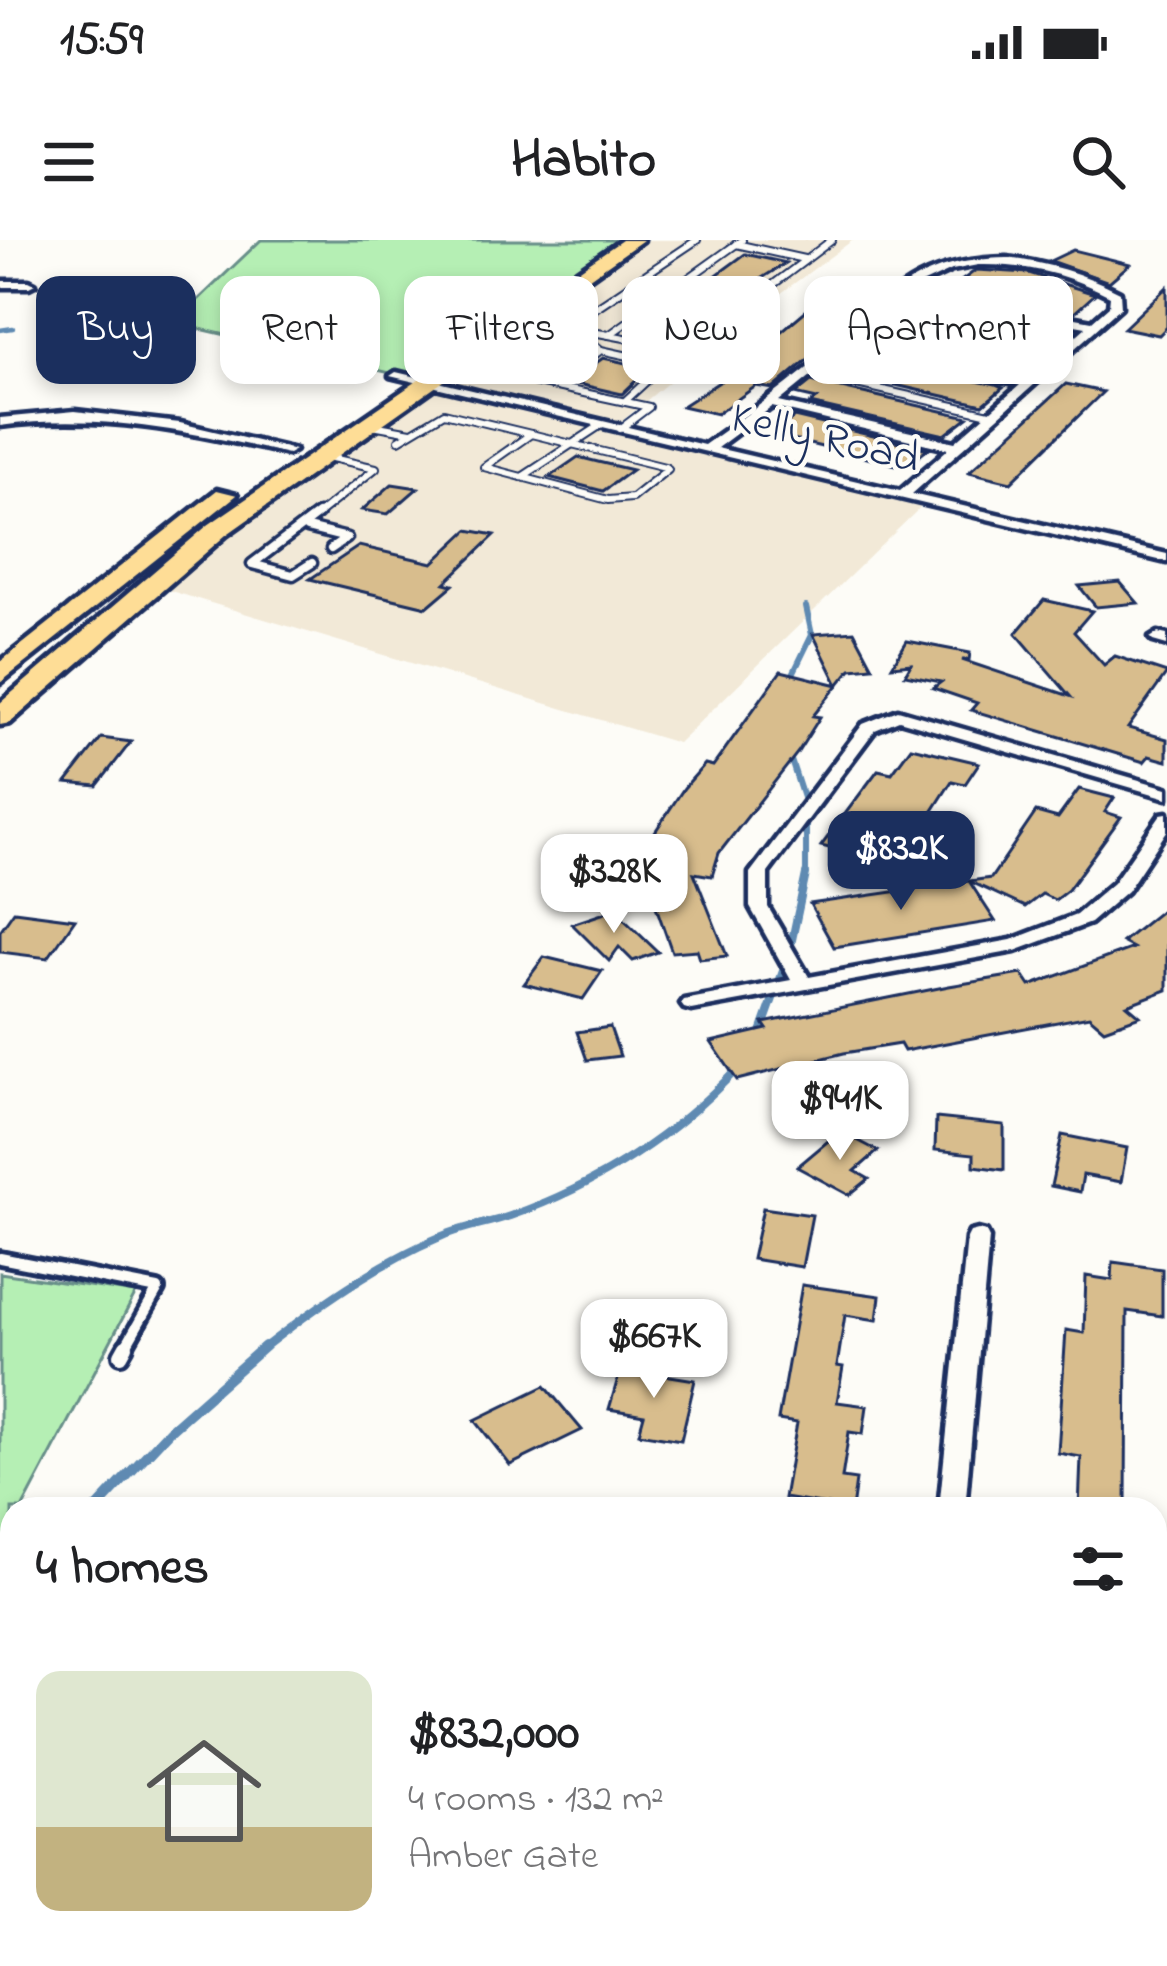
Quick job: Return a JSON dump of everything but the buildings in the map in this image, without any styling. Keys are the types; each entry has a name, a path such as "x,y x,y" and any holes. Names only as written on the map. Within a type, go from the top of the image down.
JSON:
{"main road":[{"path":"0,675 160,544 382,386 601,240"},
{"path":"581,276 634,240"},
{"path":"0,717 217,530 308,443 365,424 422,384"}],"street":[{"path":"927,276 945,266 1044,266 1087,278 1116,294 1114,308 1073,344"},
{"path":"0,284 28,284"},
{"path":"1073,321 1094,325"},
{"path":"707,449 804,376"},
{"name":"Kelly Road","path":"382,386 409,384"},
{"name":"Kelly Road","path":"427,384 1167,558"},
{"path":"903,495 1028,384"},
{"path":"769,403 958,447"},
{"path":"0,422 62,413 123,414 308,443"},
{"path":"803,982 759,907 759,873 869,728 898,716 1167,793"},
{"path":"691,1004 1015,945 1082,919 1120,887 1167,818"},
{"path":"953,1497 978,1238"}],"lane":[{"path":"598,306 697,240"},
{"path":"598,334 677,348 693,345 832,240"},
{"path":"608,335 739,242 804,260"},
{"path":"598,354 665,364 626,400"},
{"path":"541,384 649,406 620,429"},
{"path":"857,384 994,415"},
{"path":"399,440 444,413 531,434 668,469 632,498 608,500 484,464 531,434"},
{"path":"365,424 412,431"},
{"path":"522,477 601,424"},
{"path":"308,443 376,468 336,497 307,528 252,564 293,575 311,562"},
{"path":"307,528 347,538 331,549"},
{"path":"0,1258 158,1289 121,1355"}],"shaded area":[{"path":"628,240 853,240 780,294 780,276 622,276 622,384 666,384 617,425 929,499 678,743 141,582 409,384 598,384 598,276 573,276"}],"green space":[{"path":"261,240 628,240 573,276 404,276 404,376 380,371 380,276 223,276"},
{"path":"220,279 220,334 196,328 196,302"},
{"path":"0,1273 136,1293 28,1497 0,1497"}],"waterway":[{"path":"0,330 13,328"},
{"path":"790,680 812,635 806,607"},
{"path":"789,754 806,807 806,874"},
{"path":"760,1035 789,954 806,874"},
{"path":"262,1349 347,1287 416,1248 542,1204 633,1156 688,1115 738,1068"},
{"path":"107,1497 170,1430 265,1346"}]}
